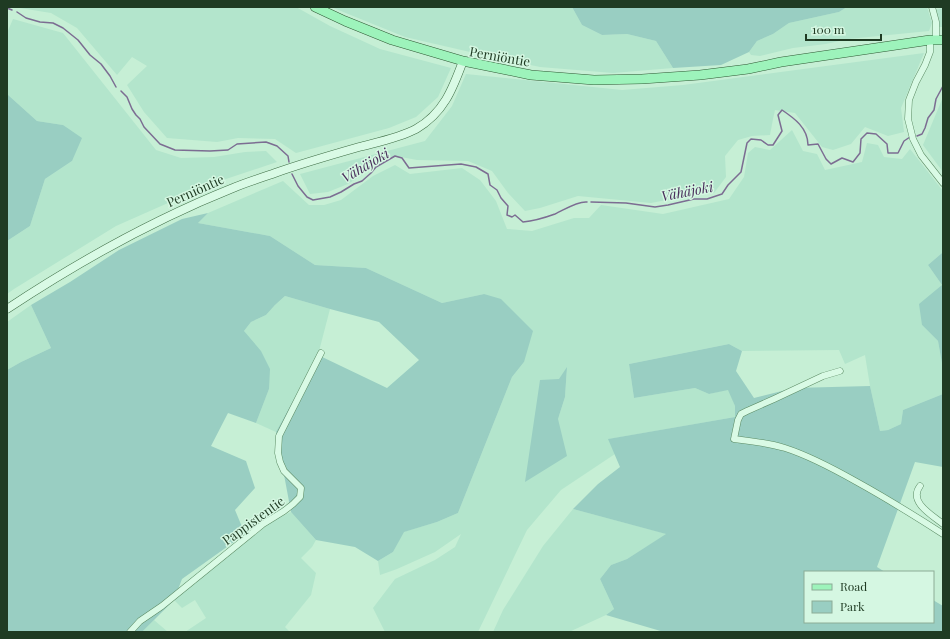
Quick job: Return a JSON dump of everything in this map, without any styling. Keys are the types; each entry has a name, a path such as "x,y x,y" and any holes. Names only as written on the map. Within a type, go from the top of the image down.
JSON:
{"main road":[{"path":"315,7 392,40 463,61"},
{"name":"Perniöntie","path":"7,309 71,268 121,240 202,201 282,170 390,139 417,128 430,119 443,105 454,86 463,61 531,75 594,80 642,79 700,75 748,69 788,61 936,40"}],"street":[{"path":"932,7 936,22 936,40 909,100 908,119 913,139 921,155 943,183"},
{"name":"Pappistentie","path":"130,632 140,621 162,606 262,524 284,511 300,497 301,488 284,471 280,462 278,453 279,436 322,353"},
{"path":"840,371 823,376 741,414 738,420 734,440 764,443 784,448 808,457 901,507 943,534"},
{"path":"920,486 917,495 919,503 924,509 943,524"}],"green space":[{"path":"20,7 296,7 330,26 380,49 451,68 438,97 416,117 389,128 296,153 275,139 238,138 217,142 167,138 144,112 127,85 147,66 132,57 117,75 77,28 51,13"},
{"path":"331,7 572,7 582,25 602,35 627,34 656,41 673,68 613,73 540,67 405,37"},
{"path":"572,7 847,7 839,12 789,23 773,34 757,41 749,52 721,65 673,68 656,41 627,34 602,35 582,25"},
{"path":"847,7 927,7 932,23 929,31 848,39 826,44 793,48 760,56 751,55 749,52 757,41 773,34 789,23 839,12"},
{"path":"943,8 943,27 939,27 936,10"},
{"path":"13,19 63,33 156,150 181,158 214,157 245,152 266,151 277,162 211,184 116,226 7,294 7,241 30,226 45,179 72,161 63,125 37,121 7,94 7,33"},
{"path":"924,53 901,108 904,132 888,136 865,127 851,144 833,150 822,147 795,113 775,110 770,135 752,136 738,140 725,156 726,177 714,193 697,194 651,203 578,196 525,211 508,193 492,171 468,161 417,160 401,157 382,157 362,175 348,184 328,192 310,194 300,174 425,141 452,106 466,74 622,90 683,85"},
{"path":"7,94 37,121 63,125 82,138 72,161 45,179 30,226 7,241"},
{"path":"943,97 943,172 923,145"},
{"path":"792,130 803,151 817,154 825,170 862,162 867,143 878,145 884,157 902,159 910,149 943,191 942,253 928,265 942,285 922,325 938,341 943,369 943,394 903,410 901,424 888,430 880,431 865,355 845,364 839,350 742,351 729,344 629,364 634,398 695,388 709,394 729,389 735,406 735,417 609,439 615,454 561,490 527,530 478,632 385,632 373,608 395,579 435,560 455,547 461,534 435,552 380,575 378,561 393,552 403,532 437,522 458,513 512,377 524,362 484,294 442,303 366,268 315,265 270,236 198,223 208,213 283,181 309,205 324,205 341,200 373,176 395,165 410,174 462,168 480,180 496,201 507,229 532,231 574,218 589,218 601,205 663,214 729,199 744,177 748,153 755,147 770,150","holes":["567,368 565,397 558,419"]},
{"path":"208,213 198,223 270,236 315,265 366,268 442,303 484,294 501,299 533,331 524,362 512,377 458,513 437,522 404,532 393,552 378,561 355,547 316,540 291,512 276,432 318,355 387,388 419,360 379,322 285,296 266,315 251,322 244,331 261,351 270,369 269,389 256,423 228,413 211,446 246,461 255,488 235,510 245,534 182,579 174,600 142,632 7,632 7,370 51,348 31,305 119,250 182,219"},
{"path":"943,248 943,369 938,341 922,325 919,304 942,285 928,265 942,253"},
{"path":"285,296 330,309 318,355 276,432 256,423 269,389 244,331 251,322 266,315"},
{"path":"31,305 51,348 7,370 7,322"},
{"path":"729,344 742,351 736,371 754,398 794,388 870,386 880,431 888,430 901,424 903,410 943,394 943,467 915,462 877,567 883,571 804,571 804,623 934,623 934,601 943,606 943,632 664,632 606,615 614,609 600,579 611,565 627,559 666,534 573,509 598,484 620,467 608,439 735,417 735,406 728,390 709,394 695,388 634,398 629,364"},
{"path":"567,367 565,397 558,419 567,456 525,482 540,380 559,379"},
{"path":"573,509 667,534 627,559 611,565 600,579 614,609 606,615 569,632 493,632 503,610 543,546"},
{"path":"291,512 316,540 312,547 301,558 316,573 311,595 285,627 290,632 185,632 206,618 195,600 182,608 174,600 275,519"},
{"path":"154,620 168,632 142,632"}],"waterway":[{"name":"Vähäjoki","path":"7,8 12,10"},
{"name":"Vähäjoki","path":"17,12 26,18 40,22 53,23 63,28 78,40 90,55 101,64 116,87"},
{"name":"Vähäjoki","path":"917,136 922,134 928,118 934,110 936,99 943,86"},
{"name":"Vähäjoki","path":"121,91 127,97 132,109 144,127 160,144 175,150 210,151 228,150 237,144 266,142 277,146 288,156 289,162"},
{"name":"Vähäjoki","path":"591,202 626,203 655,207 694,199 707,199 722,194 728,185 741,172 747,143 751,139 761,140 768,145 773,145 782,131 778,115 782,110 800,124 806,133 808,145 818,144 826,159 831,164 842,158 853,162 860,153 861,139 867,133 876,134 887,144 888,153 898,153 904,141 910,137"},
{"name":"Vähäjoki","path":"292,174 298,186 307,197 313,200 330,197 362,181 376,167 395,156 402,158 409,168 461,164 476,167 488,174 490,185 497,190 501,198 508,206 507,215 512,217 515,215 523,222 547,217 575,204 587,202"}]}
